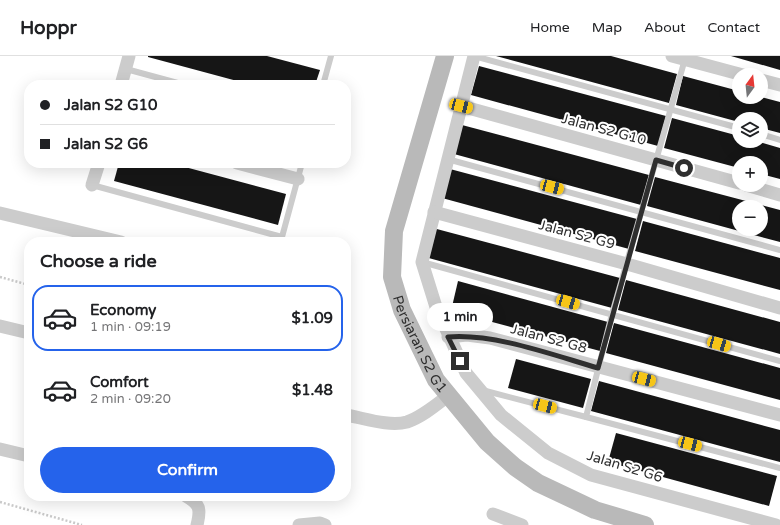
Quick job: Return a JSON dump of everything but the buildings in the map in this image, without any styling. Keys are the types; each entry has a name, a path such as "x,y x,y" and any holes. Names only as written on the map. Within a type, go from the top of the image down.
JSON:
{"street":[{"path":"123,80 129,56"},
{"name":"Persiaran S2 G1","path":"445,56 394,231 392,278 402,310 436,380 487,442 515,467 538,483 595,510 635,524"},
{"path":"422,262 474,56"},
{"path":"672,56 685,58 732,72"},
{"path":"768,82 780,85"},
{"name":"Jalan S2 G10","path":"461,106 732,181"},
{"path":"92,185 97,168"},
{"path":"257,168 298,179"},
{"path":"768,191 780,195"},
{"name":"Jalan S2 G9","path":"434,212 627,264 780,308"},
{"path":"0,213 101,237"},
{"name":"Jalan S2 G6","path":"422,262 436,307 448,337 466,373 500,415 548,454 591,475 776,525"},
{"path":"0,326 24,332"},
{"name":"Jalan S2 G8","path":"448,337 468,335 490,338 598,368 780,415"},
{"path":"351,416 389,423 407,422 427,412 449,395"},
{"path":"0,449 24,455"},
{"path":"194,501 200,510 197,525"},
{"path":"493,514 522,525"},
{"path":"299,525 325,525"}],"lane":[{"path":"324,80 331,56"},
{"path":"474,56 732,126"},
{"path":"586,417 612,314 685,58"},
{"path":"126,70 165,80"},
{"path":"768,136 780,140"},
{"path":"447,159 780,250"},
{"path":"92,185 282,237 301,168"},
{"path":"422,262 780,361"},
{"path":"477,388 780,468"}],"path":[{"path":"0,277 24,284"},
{"path":"0,502 82,525"}],"route":[{"path":"460,361 448,337 468,335 490,338 598,368 656,160 684,168"}]}
